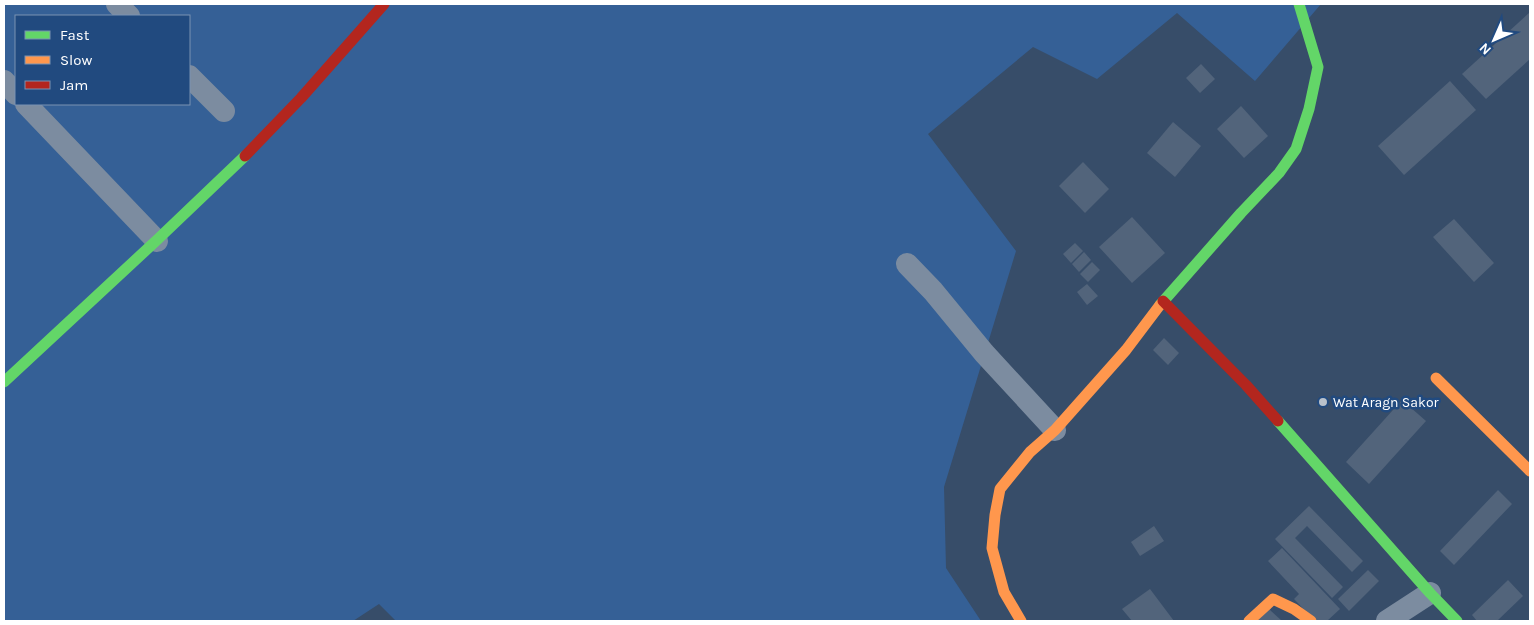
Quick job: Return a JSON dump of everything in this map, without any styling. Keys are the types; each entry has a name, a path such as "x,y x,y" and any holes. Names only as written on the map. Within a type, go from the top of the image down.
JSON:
{"street":[{"path":"117,4 128,15"},
{"path":"4,382 157,241 250,151 384,4"},
{"path":"1021,621 1004,592 992,548 995,514 1000,489 1030,452 1055,430 1126,350 1163,301 1241,213 1280,174 1296,150 1310,109 1318,66 1299,4"},
{"path":"190,77 224,111"},
{"path":"4,81 15,93"},
{"path":"27,105 157,241"},
{"path":"907,264 933,291 984,353 1055,430"},
{"path":"1163,301 1246,385 1430,594 1457,621"},
{"path":"1436,378 1530,471"},
{"path":"1387,621 1430,594"},
{"path":"1249,621 1273,599 1294,608 1311,621"}],"shaded area":[{"path":"4,4 1321,4 1255,81 1177,13 1097,79 1033,47 928,134 1016,251 944,487 946,568 981,621 396,621 379,604 353,621 4,621"}],"building":[{"path":"1530,12 1530,59 1486,99 1462,74"},
{"path":"1201,64 1215,79 1200,93 1186,78"},
{"path":"1450,81 1476,110 1404,175 1378,146"},
{"path":"1241,106 1268,136 1244,158 1217,129"},
{"path":"1173,122 1201,146 1175,177 1147,153"},
{"path":"1083,162 1109,189 1085,213 1059,186"},
{"path":"1132,217 1165,253 1132,283 1099,247"},
{"path":"1454,219 1494,263 1474,282 1433,237"},
{"path":"1075,243 1083,251 1071,263 1063,254"},
{"path":"1084,252 1091,260 1079,272 1072,264"},
{"path":"1092,262 1100,270 1088,282 1080,274"},
{"path":"1087,284 1098,296 1087,305 1077,292"},
{"path":"1164,338 1179,353 1168,365 1153,350"},
{"path":"1402,400 1426,421 1369,484 1346,462"},
{"path":"1498,490 1512,504 1454,565 1440,551"},
{"path":"1309,506 1363,561 1352,572 1307,526 1295,538 1343,587 1332,598 1275,539"},
{"path":"1154,526 1164,541 1140,556 1131,542"},
{"path":"1282,548 1340,609 1327,621 1315,621 1294,599 1299,594 1268,561"},
{"path":"1368,570 1379,581 1349,611 1338,599"},
{"path":"1508,580 1523,596 1497,621 1477,621 1472,615"},
{"path":"1150,589 1174,621 1132,621 1122,609"},
{"path":"1269,609 1282,621 1257,621"}],"traffic: fast":[{"path":"1160,305 1279,173 1296,149 1309,109 1318,67 1299,4"},
{"path":"4,382 245,156"},
{"path":"1278,421 1457,621"}],"traffic: slow":[{"path":"1021,621 1004,592 992,548 1000,489 1030,452 1055,430 1126,350 1160,305"},
{"path":"1436,378 1530,471"},
{"path":"1249,621 1273,599 1294,609 1311,621"}],"traffic: jam":[{"path":"245,156 301,98 384,4"},
{"path":"1163,301 1246,385 1278,421"}],"place":[{"name":"Wat Aragn Sakor","path":"1323,402"}]}
